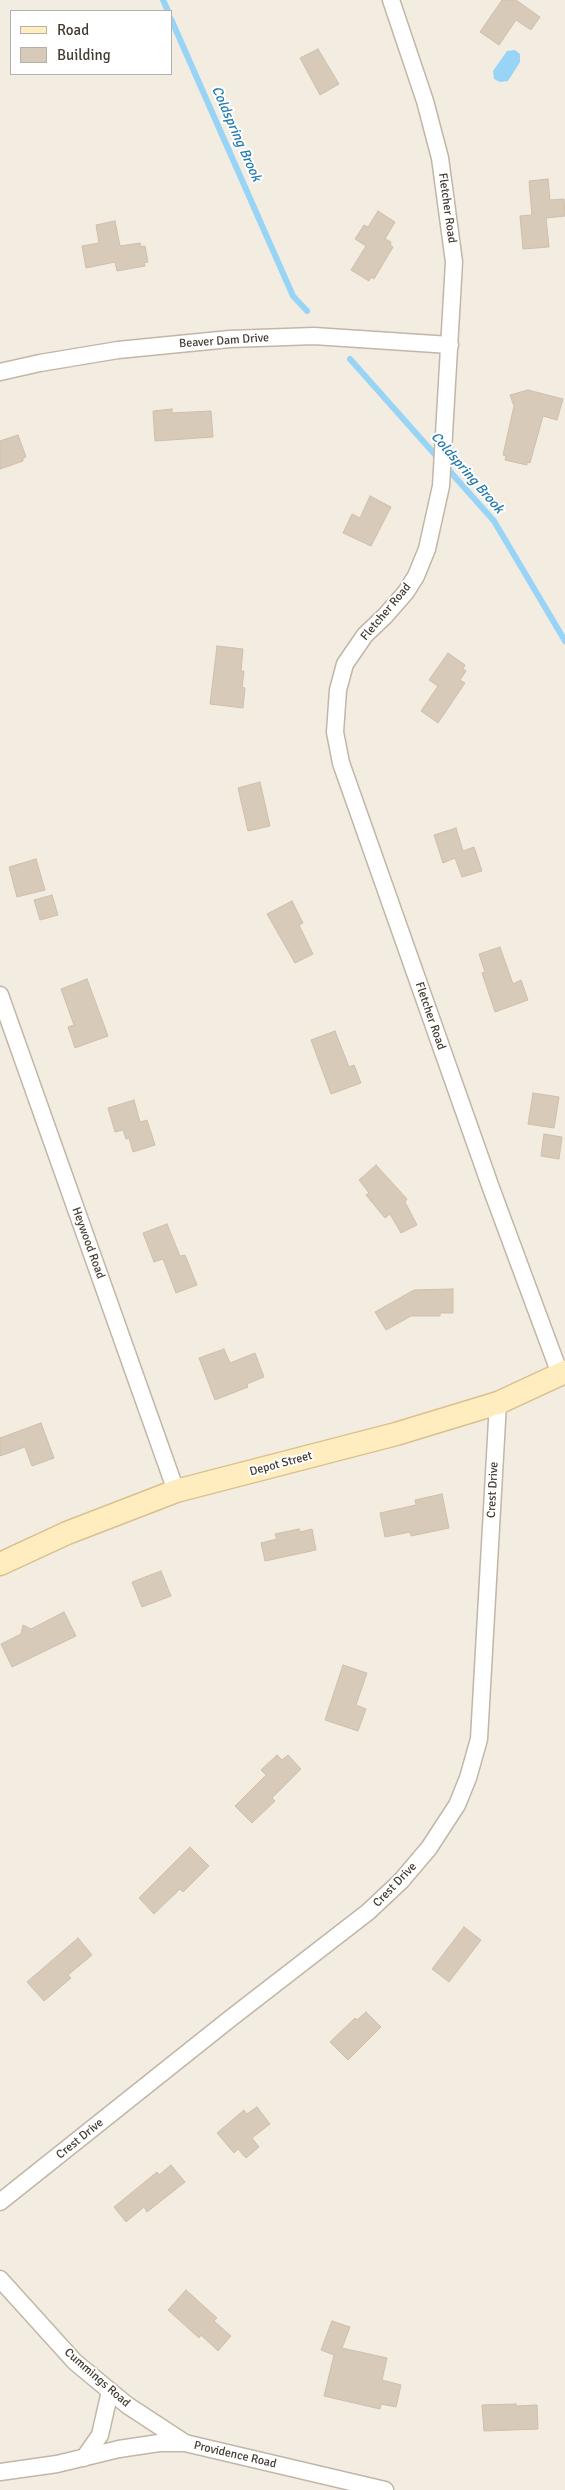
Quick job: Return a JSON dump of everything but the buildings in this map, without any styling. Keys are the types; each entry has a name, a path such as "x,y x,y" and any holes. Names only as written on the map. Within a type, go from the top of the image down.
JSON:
{"main road":[{"name":"Depot Street","path":"0,1564 68,1533 176,1491 396,1434 498,1403 562,1373"}],"street":[{"name":"Fletcher Road","path":"391,0 425,101 440,158 454,262 441,486 427,549 406,592 365,635 345,664 338,690 335,732 341,763 491,1188 562,1373"},
{"name":"Beaver Dam Drive","path":"0,372 40,363 118,350 230,339 314,336 450,345"},
{"name":"Heywood Road","path":"0,995 176,1491"},
{"name":"Crest Drive","path":"0,2202 231,2018 368,1912 401,1881 429,1848 457,1805 479,1739 498,1403"},
{"name":"Cummings Road","path":"0,2279 75,2362 110,2391 185,2443"},
{"path":"84,2458 100,2435 110,2391"},
{"name":"Providence Road","path":"0,2472 57,2464 159,2443 185,2443 385,2490"}],"water":[{"path":"515,50 520,54 520,62 508,81 500,82 494,79 493,71 507,51"}],"waterway":[{"name":"Coldspring Brook","path":"163,0 168,10"},
{"name":"Coldspring Brook","path":"172,21 293,296 307,311"},
{"name":"Coldspring Brook","path":"350,359 494,521 565,641"}]}
